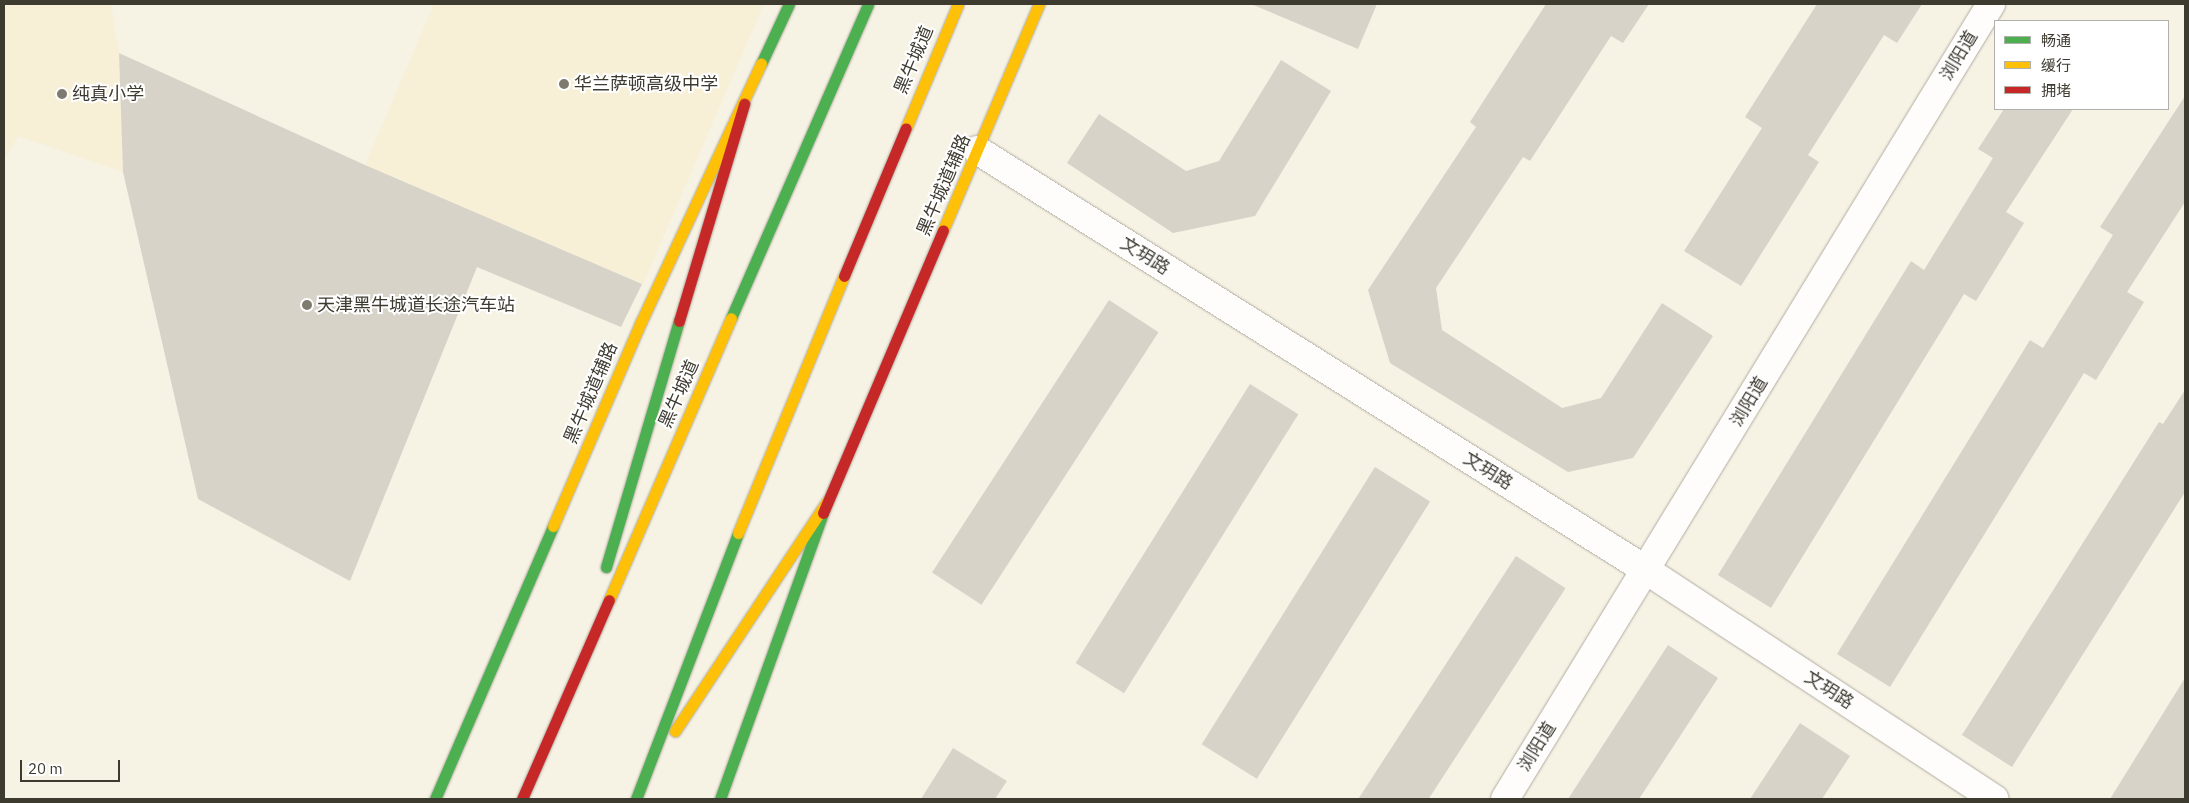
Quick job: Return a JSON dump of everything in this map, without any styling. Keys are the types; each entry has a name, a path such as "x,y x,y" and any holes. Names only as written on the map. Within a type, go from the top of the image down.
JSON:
{"main road":[{"name":"黑牛城道辅路","path":"435,799 641,322 789,4"},
{"name":"黑牛城道","path":"522,799 868,4"},
{"name":"黑牛城道","path":"636,799 648,772 761,472 909,116 958,4"},
{"name":"黑牛城道辅路","path":"720,799 828,500 1039,4"},
{"path":"572,682 744,104"},
{"path":"648,772 828,500"}],"street":[{"name":"浏阳道","path":"1505,799 1991,4"},
{"name":"文玥路","path":"978,150 1646,570 1994,799"}],"shaded area":[{"name":"纯真小学","path":"4,4 111,4 119,53 123,172 18,136 4,160"},
{"name":"华兰萨顿高级中学","path":"434,4 764,4 643,284 365,165"}],"building":[{"path":"1251,4 1377,4 1358,49"},
{"path":"1546,4 1649,4 1623,43 1611,36 1530,161 1523,157 1436,288 1442,330 1562,408 1601,398 1662,303 1713,336 1633,458 1568,472 1390,363 1368,290 1476,127 1470,122"},
{"path":"1817,4 1922,4 1897,43 1884,35 1808,155 1819,162 1741,286 1684,251 1762,128 1745,117"},
{"name":"天津黑牛城道长途汽车站","path":"119,53 365,165 642,284 621,327 477,267 350,581 198,499 123,172"},
{"path":"1281,60 1331,91 1255,216 1173,233 1067,163 1099,114 1186,171 1219,161"},
{"path":"2185,96 2185,202 2127,292 2144,302 2096,380 2084,373 1890,687 1837,654 2030,340 2043,348 2113,235 2100,227"},
{"path":"2003,110 2072,110 2006,212 2024,223 1976,301 1964,294 1771,608 1718,575 1911,261 1924,270 1993,158 1978,149"},
{"path":"1109,300 1158,332 981,605 932,573"},
{"path":"1250,384 1298,414 1124,693 1076,663"},
{"path":"2185,390 2185,492 2012,767 1962,735 2159,422 2163,424"},
{"path":"1375,467 1430,501 1257,779 1202,744"},
{"path":"1516,556 1565,588 1429,799 1359,798"},
{"path":"1668,645 1718,678 1639,799 1568,799"},
{"path":"2185,678 2185,799 2110,799"},
{"path":"1800,723 1850,756 1822,799 1750,799"},
{"path":"953,748 1007,781 995,799 921,799"}],"traffic: fast":[{"path":"761,64 789,4"},
{"path":"731,318 868,4"},
{"path":"606,567 679,321"},
{"path":"720,799 823,513"},
{"path":"435,799 553,526"},
{"path":"636,799 738,533"}],"traffic: slow":[{"path":"906,128 958,4"},
{"path":"943,230 1039,4"},
{"path":"641,322 761,64"},
{"path":"738,533 844,276"},
{"path":"609,600 731,318"},
{"path":"553,526 641,322"},
{"path":"675,731 828,500"}],"traffic: jam":[{"path":"679,321 744,104"},
{"path":"844,276 906,128"},
{"path":"823,513 943,230"},
{"path":"522,799 609,600"}],"place":[{"name":"华兰萨顿高级中学","path":"564,84"},
{"name":"纯真小学","path":"62,94"},
{"name":"天津黑牛城道长途汽车站","path":"307,305"}]}
